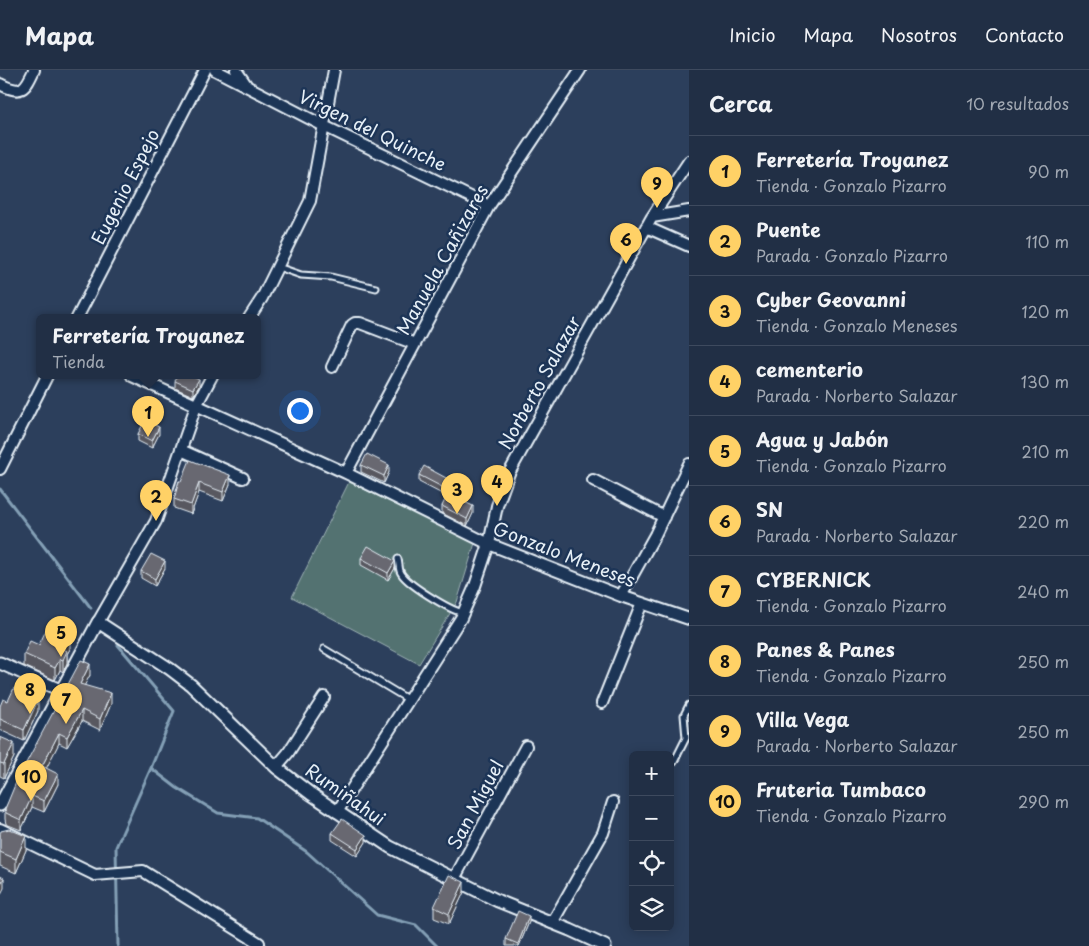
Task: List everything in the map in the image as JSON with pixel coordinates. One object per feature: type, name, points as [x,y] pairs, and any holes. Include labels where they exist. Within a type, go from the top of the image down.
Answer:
[{"type":"street","points":[[0,84],[11,90],[24,88],[34,70]]},
{"type":"street","name":"Eugenio Espejo","points":[[79,314],[204,70]]},
{"type":"street","name":"Virgen del Quinche","points":[[216,70],[324,126],[489,206]]},
{"type":"street","points":[[236,70],[247,86]]},
{"type":"street","points":[[252,314],[278,267],[310,200],[334,70]]},
{"type":"street","name":"Manuela Cañizares","points":[[346,473],[489,206],[576,71]]},
{"type":"street","name":"Norberto Salazar","points":[[337,812],[463,614],[476,586],[489,544],[497,506],[509,473],[646,227],[689,161]]},
{"type":"street","points":[[652,217],[689,211]]},
{"type":"street","points":[[646,227],[689,246]]},
{"type":"street","points":[[332,367],[352,325],[355,323],[360,323],[415,344]]},
{"type":"street","points":[[0,469],[45,379]]},
{"type":"street","name":"Gonzalo Meneses","points":[[138,379],[346,473],[489,544],[622,596],[689,618]]},
{"type":"street","points":[[0,805],[60,690],[156,521],[196,406],[210,379]]},
{"type":"street","points":[[180,450],[243,478]]},
{"type":"street","points":[[622,596],[664,517],[689,464]]},
{"type":"street","points":[[593,480],[664,517]]},
{"type":"street","points":[[602,703],[642,603]]},
{"type":"street","name":"Rumiñahui","points":[[98,622],[191,685],[276,767],[311,794],[390,847],[498,901],[605,946]]},
{"type":"street","points":[[0,663],[60,690]]},
{"type":"street","points":[[276,767],[288,753],[324,697]]},
{"type":"street","name":"San Miguel","points":[[454,879],[526,746]]},
{"type":"street","points":[[552,923],[603,833],[613,802]]},
{"type":"street","points":[[0,829],[95,875],[143,872],[259,943]]},
{"type":"lane","points":[[278,267],[301,275],[331,277],[376,288]]},
{"type":"lane","points":[[398,559],[400,572],[408,581],[453,610],[463,614]]},
{"type":"lane","points":[[324,649],[409,700]]},
{"type":"lane","points":[[674,762],[686,738],[684,715],[689,705]]},
{"type":"green space","points":[[349,482],[475,543],[457,602],[419,664],[292,597]]},
{"type":"building","points":[[176,379],[199,379],[193,389],[175,381]]},
{"type":"building","points":[[145,420],[159,427],[152,441],[138,434]]},
{"type":"building","points":[[367,454],[389,465],[384,476],[361,465]]},
{"type":"building","points":[[190,460],[230,475],[223,492],[199,483],[191,505],[174,499],[179,481],[181,482]]},
{"type":"building","points":[[424,466],[448,479],[444,488],[419,475]]},
{"type":"building","points":[[448,494],[473,506],[467,519],[442,506]]},
{"type":"building","points":[[368,546],[395,561],[388,573],[361,558]]},
{"type":"building","points":[[151,554],[165,561],[155,579],[141,571]]},
{"type":"building","points":[[48,626],[70,637],[64,649],[67,651],[63,660],[60,659],[55,668],[24,654],[30,641],[39,645]]},
{"type":"building","points":[[81,660],[90,664],[80,684],[111,693],[100,719],[82,710],[67,737],[59,733],[42,766],[58,774],[44,801],[32,796],[21,820],[6,813],[5,809],[17,780]]},
{"type":"building","points":[[14,688],[38,700],[24,730],[0,719],[0,706],[3,699],[8,701]]},
{"type":"building","points":[[0,737],[14,743],[4,764],[0,763]]},
{"type":"building","points":[[342,819],[366,835],[357,849],[332,833]]},
{"type":"building","points":[[9,829],[26,836],[16,859],[0,852],[0,833]]},
{"type":"building","points":[[449,875],[464,882],[449,914],[434,907]]},
{"type":"building","points":[[0,876],[4,878],[0,885]]},
{"type":"building","points":[[518,911],[529,916],[518,944],[506,939]]},
{"type":"waterway","points":[[0,489],[91,608]]},
{"type":"waterway","points":[[118,645],[174,711],[151,768],[177,788],[218,813],[257,818],[307,852],[377,915],[416,925],[437,946]]},
{"type":"waterway","points":[[118,946],[116,847],[151,768]]},
{"type":"place","name":"Villa Vega","points":[[657,208]]},
{"type":"place","name":"SN","points":[[626,264]]},
{"type":"place","name":"Ferretería Troyanez","points":[[148,437]]},
{"type":"place","name":"cementerio","points":[[497,506]]},
{"type":"place","name":"Cyber Geovanni","points":[[457,514]]},
{"type":"place","name":"Puente","points":[[156,521]]},
{"type":"place","name":"Agua y Jabón","points":[[61,657]]},
{"type":"place","name":"Panes & Panes","points":[[30,714]]},
{"type":"place","name":"CYBERNICK","points":[[66,724]]},
{"type":"place","name":"Fruteria Tumbaco","points":[[31,801]]}]
